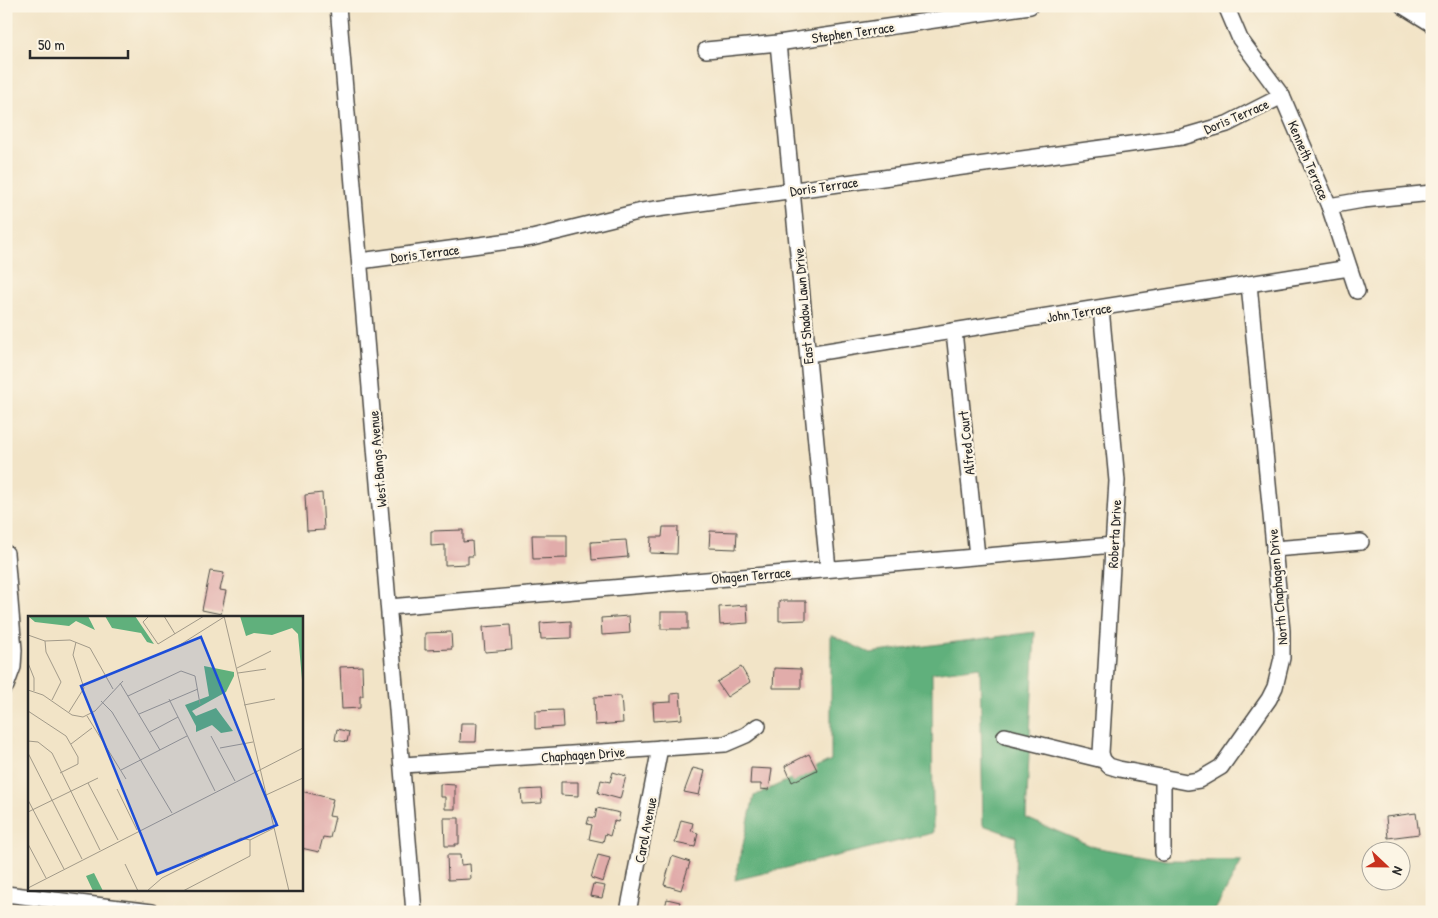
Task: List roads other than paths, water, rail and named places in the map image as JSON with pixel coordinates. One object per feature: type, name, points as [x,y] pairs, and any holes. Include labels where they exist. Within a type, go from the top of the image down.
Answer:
[{"type":"street","name":"West Bangs Avenue","points":[[338,6],[414,912]]},
{"type":"street","name":"Stephen Terrace","points":[[706,50],[778,43],[1030,6]]},
{"type":"street","name":"Kenneth Terrace","points":[[1226,6],[1240,39],[1282,96],[1329,206],[1357,291]]},
{"type":"street","points":[[1403,6],[1415,16],[1432,24]]},
{"type":"street","name":"East Shadow Lawn Drive","points":[[778,43],[828,568]]},
{"type":"street","name":"Doris Terrace","points":[[360,261],[507,243],[642,211],[1182,137],[1227,124],[1282,96]]},
{"type":"street","points":[[1329,206],[1363,200],[1432,193]]},
{"type":"street","name":"John Terrace","points":[[808,354],[1349,268]]},
{"type":"street","name":"North Chaphagen Drive","points":[[1005,736],[1103,760],[1114,767],[1187,782],[1199,780],[1221,767],[1272,693],[1282,658],[1274,549],[1249,284]]},
{"type":"street","name":"Roberta Drive","points":[[1101,308],[1117,463],[1114,545],[1101,754],[1103,760]]},
{"type":"street","name":"Alfred Court","points":[[954,331],[977,556]]},
{"type":"street","points":[[1274,549],[1361,542]]},
{"type":"street","name":"Ohagen Terrace","points":[[389,607],[1114,545]]},
{"type":"street","points":[[6,553],[14,650],[13,666],[6,686]]},
{"type":"street","name":"Chaphagen Drive","points":[[402,765],[725,744],[746,735],[758,726]]},
{"type":"street","name":"Carol Avenue","points":[[628,912],[660,748]]},
{"type":"street","points":[[1163,777],[1164,852]]},
{"type":"street","points":[[6,894],[110,907],[125,907],[152,912]]}]
